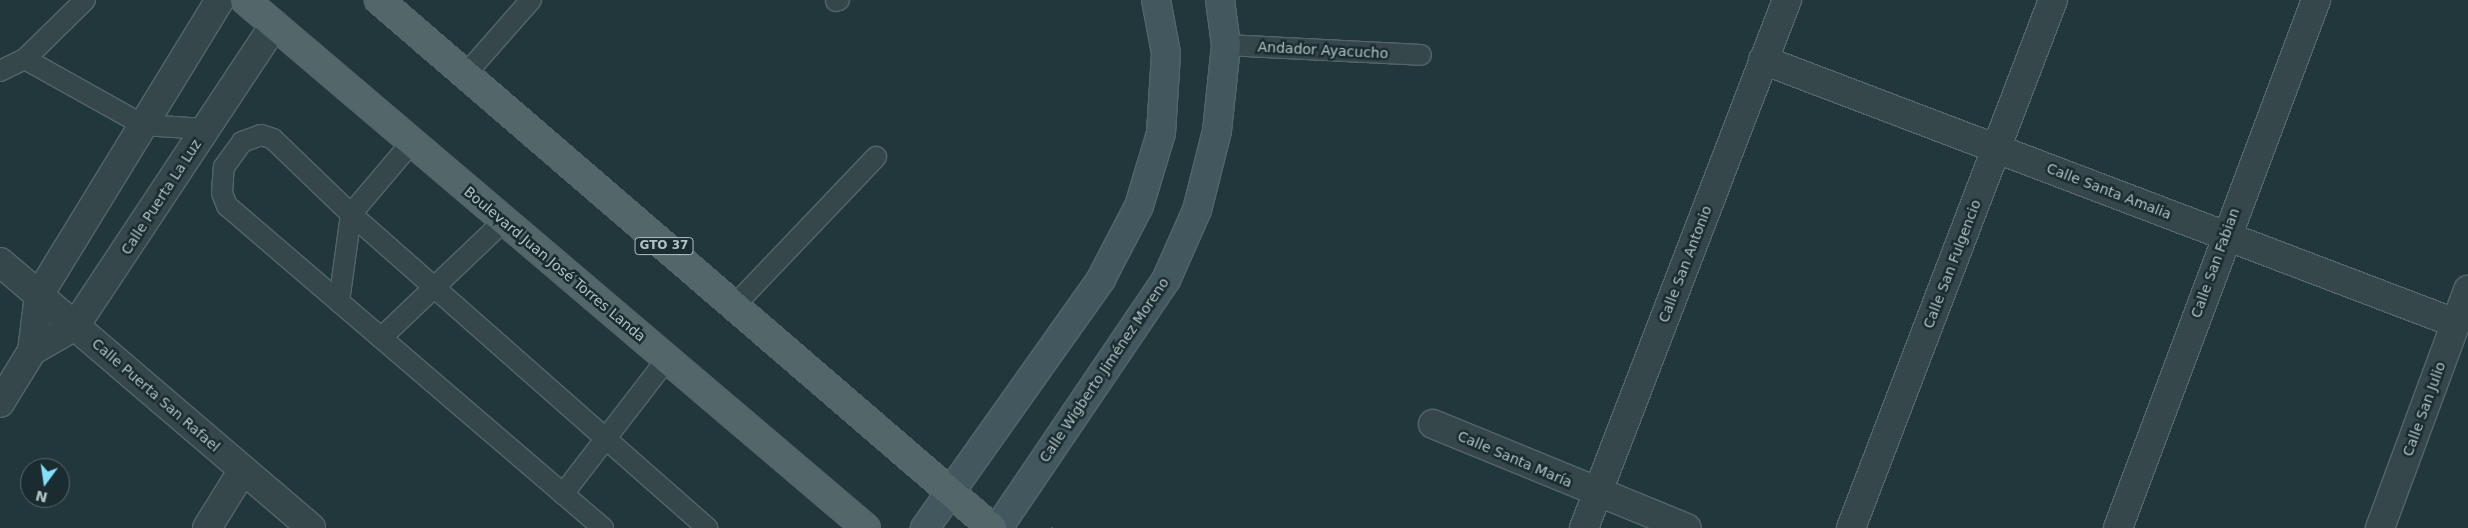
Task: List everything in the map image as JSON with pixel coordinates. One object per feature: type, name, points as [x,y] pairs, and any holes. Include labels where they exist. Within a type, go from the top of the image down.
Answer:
[{"type":"main road","name":"Boulevard Juan José Torres Landa","points":[[245,0],[866,528]]},
{"type":"main road","name":"GTO 37","points":[[379,0],[992,528]]},
{"type":"street","name":"Calle Puerta La Luz","points":[[0,402],[32,351],[39,295],[220,0]]},
{"type":"street","points":[[925,528],[948,491],[1101,279],[1139,206],[1161,133],[1166,53],[1156,0]]},
{"type":"street","name":"Calle Wigberto Jiménez Moreno","points":[[998,528],[1166,280],[1197,210],[1218,131],[1226,45],[1220,0]]},
{"type":"street","name":"Calle San Antonio","points":[[1584,528],[1787,0]]},
{"type":"street","name":"Calle San Fulgencio","points":[[1851,528],[2053,0]]},
{"type":"street","name":"Calle San Fabian","points":[[2118,528],[2225,236],[2316,0]]},
{"type":"street","name":"Calle Puerta La Luz","points":[[32,351],[75,326],[274,26]]},
{"type":"street","name":"Calle Santa Amalia","points":[[1763,60],[1997,147],[2455,323]]},
{"type":"street","name":"Calle Puerta San Rafael","points":[[0,262],[311,528]]},
{"type":"street","name":"Calle San Julio","points":[[2380,528],[2468,290]]},
{"type":"street","name":"Calle Santa María","points":[[1433,424],[1597,494],[1687,528]]},
{"type":"street","points":[[207,528],[243,470]]},
{"type":"lane","points":[[0,71],[25,59],[85,0]]},
{"type":"lane","points":[[465,75],[531,0]]},
{"type":"lane","name":"Andador Ayacucho","points":[[1226,45],[1421,55]]},
{"type":"lane","points":[[25,59],[144,125],[205,129]]},
{"type":"lane","points":[[603,528],[227,206],[222,193],[224,168],[251,137],[273,139],[351,214],[706,528]]},
{"type":"lane","points":[[339,302],[351,214],[412,142]]},
{"type":"lane","points":[[734,306],[876,157]]},
{"type":"lane","points":[[381,338],[504,221]]},
{"type":"lane","points":[[563,494],[607,440],[666,359]]}]
